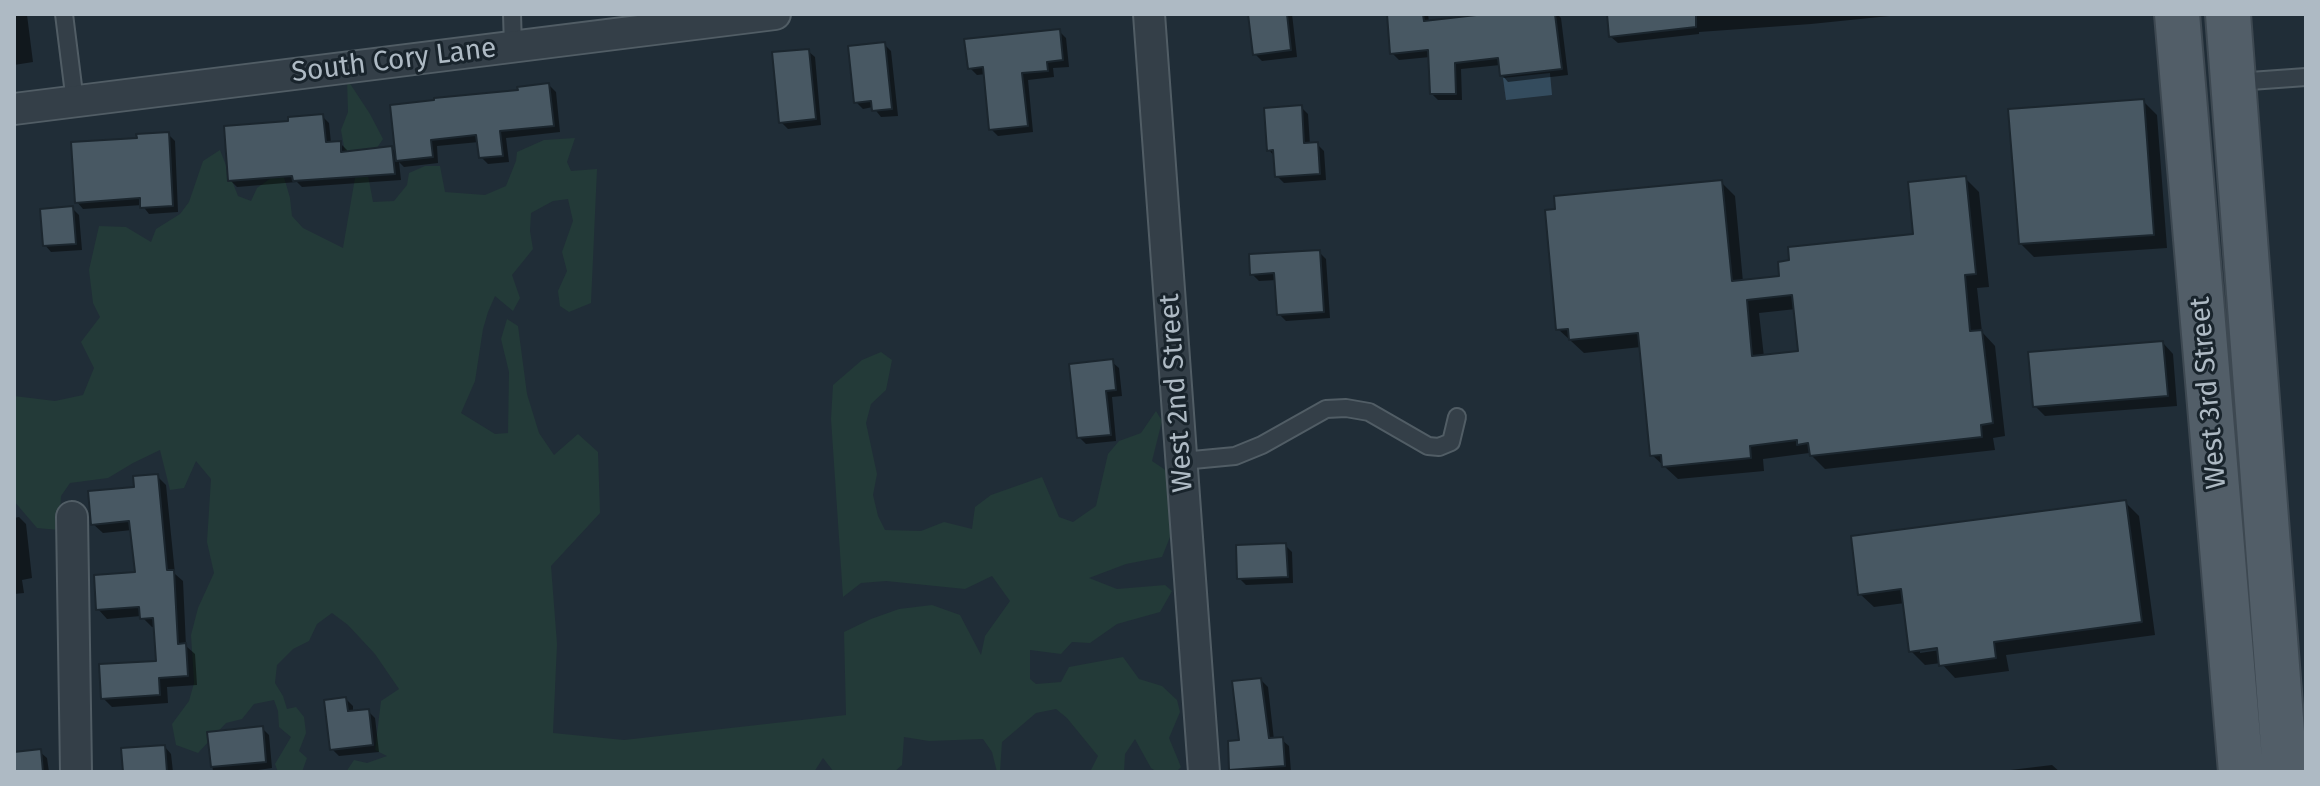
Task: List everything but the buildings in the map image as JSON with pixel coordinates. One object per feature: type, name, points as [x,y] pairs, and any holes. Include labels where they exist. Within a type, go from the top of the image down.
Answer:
[{"type":"main road","name":"West 3rd Street","points":[[2177,14],[2241,772]]},
{"type":"main road","name":"West 3rd Street","points":[[2228,14],[2285,772]]},
{"type":"street","name":"South Cory Lane","points":[[14,109],[775,14]]},
{"type":"street","name":"West 2nd Street","points":[[1149,14],[1204,772]]},
{"type":"street","points":[[72,517],[76,772]]},
{"type":"lane","points":[[64,14],[75,102]]},
{"type":"lane","points":[[512,14],[513,46]]},
{"type":"lane","points":[[2233,83],[2306,77]]},
{"type":"lane","points":[[1182,461],[1235,456],[1262,445],[1326,409],[1369,412],[1428,446],[1439,447],[1451,442],[1457,417]]},
{"type":"green space","points":[[347,79],[383,139],[366,164],[373,202],[394,201],[407,185],[409,173],[425,166],[440,166],[445,192],[485,195],[506,186],[517,152],[544,140],[575,138],[567,162],[571,171],[597,169],[591,303],[569,312],[560,306],[558,291],[567,271],[562,252],[573,221],[568,199],[553,201],[531,213],[533,249],[512,275],[520,298],[513,311],[495,296],[488,312],[475,381],[461,413],[495,434],[508,433],[509,372],[501,339],[507,319],[518,326],[527,394],[539,433],[554,455],[578,434],[598,452],[600,513],[551,566],[557,644],[553,733],[624,740],[846,715],[844,632],[899,609],[932,605],[960,615],[981,655],[985,636],[1010,601],[992,576],[965,589],[886,581],[861,583],[843,597],[831,419],[833,385],[862,360],[881,352],[892,360],[886,390],[871,404],[866,423],[877,474],[873,495],[885,530],[921,531],[944,522],[972,529],[975,507],[991,495],[1042,477],[1059,517],[1073,522],[1096,506],[1108,454],[1119,441],[1141,433],[1156,411],[1162,421],[1152,461],[1167,471],[1172,532],[1162,557],[1126,564],[1089,578],[1117,589],[1165,585],[1172,591],[1160,612],[1117,624],[1090,643],[1072,642],[1061,654],[1030,650],[1030,679],[1036,684],[1061,682],[1069,667],[1123,657],[1139,679],[1162,686],[1177,700],[1180,712],[1169,738],[1181,767],[1176,772],[1157,772],[1151,768],[1135,739],[1125,754],[1124,772],[1090,772],[1098,756],[1056,709],[1036,713],[1002,742],[1000,772],[997,772],[992,752],[983,739],[929,741],[904,737],[902,765],[894,772],[834,772],[823,758],[814,772],[346,772],[354,760],[367,763],[387,756],[375,750],[381,701],[399,689],[375,654],[332,613],[317,624],[309,641],[293,649],[277,665],[275,683],[287,709],[296,707],[304,717],[306,733],[299,751],[307,758],[302,772],[278,772],[275,764],[291,737],[279,727],[274,700],[254,704],[242,719],[226,723],[198,753],[176,745],[172,724],[189,701],[194,683],[191,635],[198,608],[214,573],[207,542],[211,479],[196,461],[184,488],[170,490],[160,450],[108,478],[70,483],[61,496],[59,530],[37,528],[14,501],[14,396],[55,401],[83,395],[94,368],[81,342],[100,317],[93,303],[89,270],[99,226],[126,227],[151,242],[156,229],[180,214],[189,202],[203,161],[220,150],[238,196],[251,201],[257,188],[282,170],[292,216],[303,228],[343,248],[356,172],[346,158],[341,130],[348,112]]},
{"type":"water","points":[[1550,73],[1552,95],[1506,100],[1503,78]]}]
